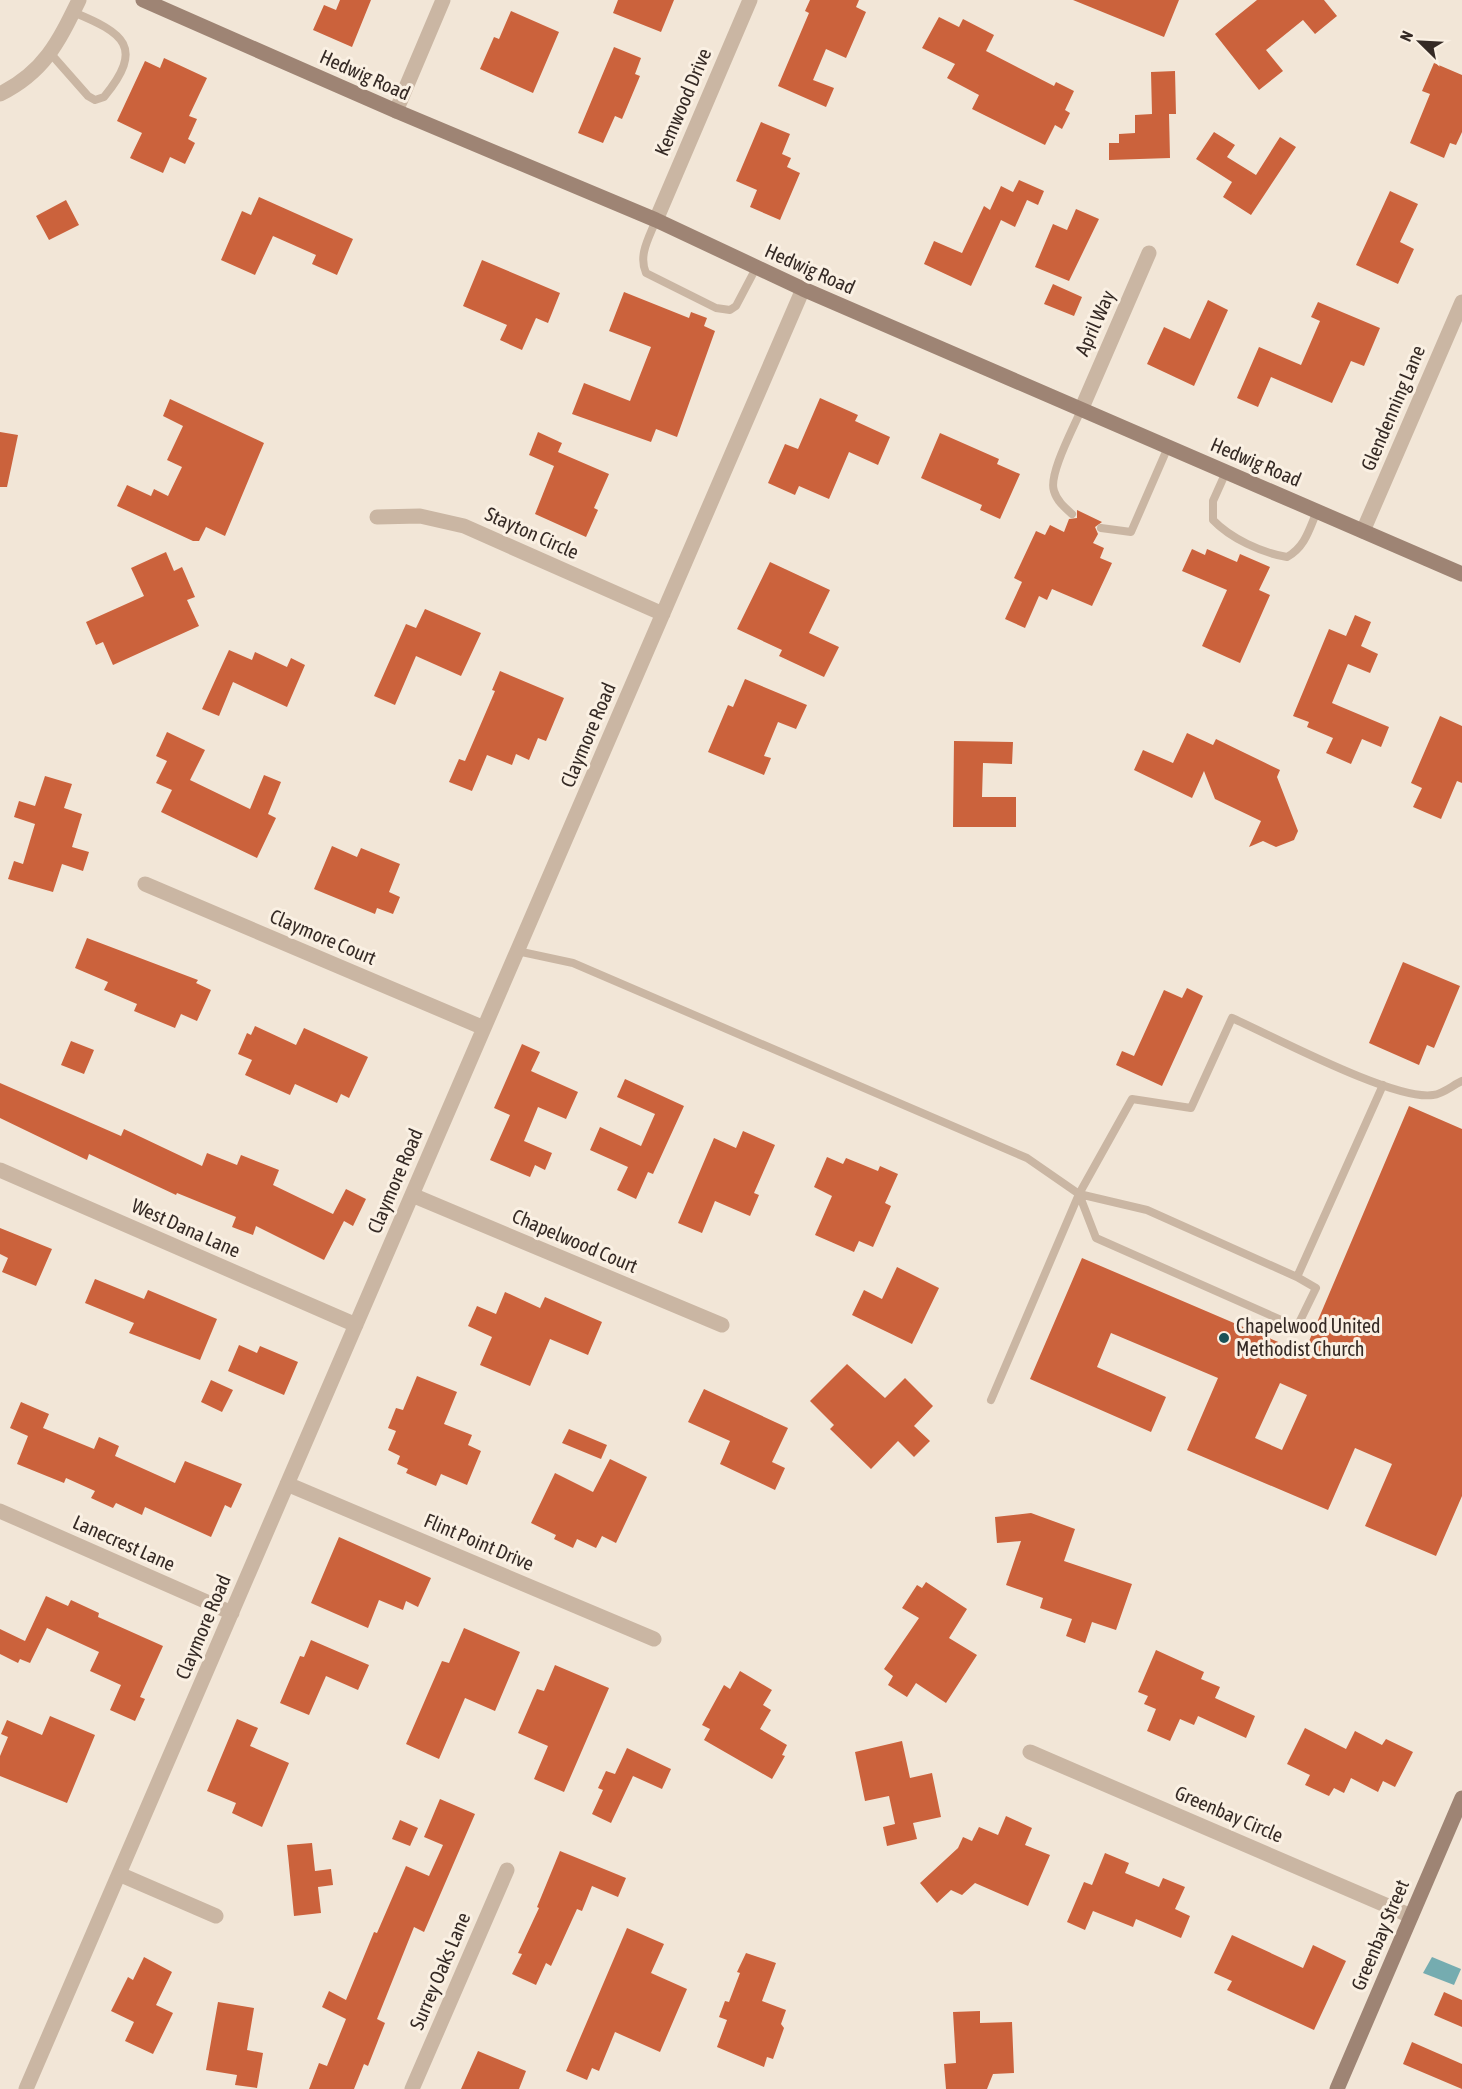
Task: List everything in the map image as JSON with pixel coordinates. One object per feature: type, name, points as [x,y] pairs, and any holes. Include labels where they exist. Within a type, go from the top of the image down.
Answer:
[{"type":"street","name":"Hedwig Road","points":[[143,0],[396,111],[656,220],[802,289],[1462,574]]},
{"type":"street","points":[[396,111],[444,0]]},
{"type":"street","name":"Kemwood Drive","points":[[656,220],[750,0]]},
{"type":"street","points":[[0,94],[20,84],[51,54],[76,6]]},
{"type":"street","name":"April Way","points":[[1080,410],[1149,253]]},
{"type":"street","name":"Claymore Road","points":[[26,2089],[802,289]]},
{"type":"street","name":"Glendenning Lane","points":[[1363,531],[1462,302]]},
{"type":"street","name":"Stayton Circle","points":[[377,517],[420,516],[464,526],[663,614]]},
{"type":"street","name":"Claymore Court","points":[[145,884],[484,1028]]},
{"type":"street","name":"West Dana Lane","points":[[0,1170],[356,1325]]},
{"type":"street","name":"Chapelwood Court","points":[[412,1195],[722,1325]]},
{"type":"street","name":"Flint Point Drive","points":[[287,1484],[654,1639]]},
{"type":"street","name":"Lanecrest Lane","points":[[0,1511],[232,1613]]},
{"type":"street","name":"Greenbay Circle","points":[[1030,1752],[1411,1916]]},
{"type":"street","name":"Greenbay Street","points":[[1337,2089],[1462,1798]]},
{"type":"street","name":"Surrey Oaks Lane","points":[[412,2089],[507,1870]]},
{"type":"street","points":[[119,1874],[216,1917]]},
{"type":"lane","points":[[51,54],[88,96],[95,100],[104,97],[125,65],[127,51],[123,40],[76,6]]},
{"type":"lane","points":[[656,220],[643,251],[642,263],[646,273],[716,308],[730,310],[736,306],[756,268]]},
{"type":"lane","points":[[1072,514],[1059,502],[1053,489],[1055,474],[1080,410]]},
{"type":"lane","points":[[1101,528],[1131,531],[1168,447]]},
{"type":"lane","points":[[1226,472],[1213,501],[1213,520],[1222,530],[1268,552],[1287,557],[1296,552],[1304,543],[1317,511]]},
{"type":"lane","points":[[517,951],[573,963],[1027,1158],[1079,1194],[1147,1210],[1297,1277],[1316,1288],[1297,1327],[1096,1238],[1079,1194]]},
{"type":"lane","points":[[991,1400],[1079,1194],[1132,1099],[1191,1108],[1232,1018],[1383,1085],[1411,1095],[1435,1095],[1462,1081]]},
{"type":"lane","points":[[1297,1277],[1383,1085]]},
{"type":"water","points":[[1432,1957],[1461,1969],[1454,1985],[1423,1973]]},
{"type":"building","points":[[340,0],[371,0],[352,47],[313,30],[324,5],[336,10]]},
{"type":"building","points":[[618,0],[674,0],[661,32],[613,13]]},
{"type":"building","points":[[810,0],[859,0],[856,7],[866,12],[846,58],[826,49],[813,80],[834,88],[826,107],[778,86],[809,13],[805,11]]},
{"type":"building","points":[[1073,0],[1179,0],[1164,37]]},
{"type":"building","points":[[1257,0],[1324,0],[1337,16],[1315,34],[1303,20],[1266,50],[1283,71],[1259,90],[1215,34]]},
{"type":"building","points":[[511,11],[559,32],[533,93],[480,69],[494,37],[499,39]]},
{"type":"building","points":[[939,17],[959,27],[963,19],[994,35],[986,51],[1054,86],[1056,82],[1074,91],[1065,110],[1070,113],[1062,129],[1055,125],[1045,145],[972,109],[979,95],[947,78],[955,64],[922,48]]},
{"type":"building","points":[[614,47],[641,58],[635,74],[640,76],[622,119],[615,116],[603,143],[578,133]]},
{"type":"building","points":[[164,58],[207,78],[189,116],[197,119],[188,139],[195,143],[185,164],[170,157],[163,173],[130,158],[142,133],[117,121],[145,61],[160,68]]},
{"type":"building","points":[[1434,63],[1462,75],[1462,132],[1456,145],[1450,143],[1444,158],[1410,143],[1430,94],[1422,91]]},
{"type":"building","points":[[1175,71],[1176,114],[1169,114],[1170,158],[1109,160],[1109,143],[1119,143],[1119,134],[1135,133],[1135,115],[1152,114],[1151,72]]},
{"type":"building","points":[[761,122],[790,134],[782,154],[791,158],[787,167],[800,173],[780,220],[750,207],[757,190],[736,181]]},
{"type":"building","points":[[1214,132],[1235,145],[1227,157],[1256,175],[1280,137],[1296,147],[1251,215],[1223,197],[1232,182],[1196,159]]},
{"type":"building","points":[[1019,180],[1044,191],[1038,205],[1027,200],[1015,227],[1001,220],[971,286],[924,264],[934,241],[962,253],[984,206],[990,210],[1001,186],[1013,192]]},
{"type":"building","points":[[1390,191],[1418,204],[1400,242],[1414,249],[1398,284],[1356,265]]},
{"type":"building","points":[[259,197],[353,239],[337,275],[312,264],[316,255],[273,236],[255,275],[221,260],[242,211],[251,215]]},
{"type":"building","points":[[66,200],[79,225],[49,240],[36,216]]},
{"type":"building","points":[[1076,209],[1099,219],[1069,281],[1035,267],[1053,224],[1067,230]]},
{"type":"building","points":[[482,260],[560,293],[548,323],[536,318],[522,350],[500,340],[507,325],[463,306]]},
{"type":"building","points":[[1053,284],[1082,297],[1074,316],[1044,304]]},
{"type":"building","points":[[624,292],[689,318],[691,312],[707,318],[704,326],[715,331],[677,437],[656,429],[651,442],[572,414],[584,383],[630,401],[651,347],[609,331]]},
{"type":"building","points":[[1208,300],[1228,310],[1194,386],[1147,364],[1164,327],[1190,339]]},
{"type":"building","points":[[1318,302],[1380,328],[1364,366],[1351,361],[1332,403],[1271,377],[1258,407],[1237,398],[1259,347],[1301,365],[1320,321],[1311,317]]},
{"type":"building","points":[[820,398],[858,415],[855,421],[890,437],[878,465],[849,452],[829,499],[799,486],[795,495],[768,483],[785,444],[798,449]]},
{"type":"building","points":[[170,399],[264,443],[225,536],[206,527],[199,541],[193,541],[117,506],[127,485],[151,496],[154,489],[168,496],[182,467],[167,460],[183,426],[163,416]]},
{"type":"building","points":[[0,432],[18,435],[7,487],[0,487]]},
{"type":"building","points":[[538,432],[562,443],[558,452],[609,474],[594,508],[598,510],[586,537],[535,514],[554,466],[529,455]]},
{"type":"building","points":[[940,433],[999,459],[997,464],[1020,474],[1000,519],[980,510],[982,505],[921,478]]},
{"type":"building","points":[[1077,510],[1102,522],[1095,527],[1098,534],[1093,543],[1104,548],[1100,558],[1112,563],[1092,606],[1052,589],[1047,600],[1039,596],[1025,628],[1005,619],[1022,582],[1014,578],[1036,531],[1045,535],[1050,525],[1064,532],[1069,519],[1077,518]]},
{"type":"building","points":[[1192,549],[1205,555],[1207,549],[1237,562],[1240,554],[1270,567],[1259,590],[1270,595],[1240,663],[1202,646],[1227,590],[1182,571]]},
{"type":"building","points":[[166,552],[174,571],[182,567],[195,597],[187,600],[199,626],[113,665],[103,642],[96,645],[86,622],[144,596],[131,568]]},
{"type":"building","points":[[770,562],[830,590],[809,633],[839,647],[824,677],[779,656],[782,650],[737,629]]},
{"type":"building","points":[[425,609],[481,633],[461,676],[416,656],[395,705],[374,696],[406,624],[416,628]]},
{"type":"building","points":[[1355,615],[1371,622],[1361,646],[1378,654],[1370,673],[1348,664],[1332,703],[1389,727],[1381,747],[1362,739],[1351,764],[1326,753],[1333,738],[1307,727],[1309,722],[1293,716],[1329,629],[1346,636]]},
{"type":"building","points":[[229,650],[252,660],[255,652],[287,667],[291,658],[305,665],[287,707],[233,682],[219,716],[202,709]]},
{"type":"building","points":[[500,671],[564,698],[546,741],[538,738],[529,760],[516,754],[512,765],[487,755],[472,791],[449,782],[459,759],[465,761],[495,691],[492,690]]},
{"type":"building","points":[[745,679],[807,705],[796,729],[778,722],[764,756],[771,758],[764,775],[708,752],[728,705],[733,707]]},
{"type":"building","points":[[1440,716],[1462,726],[1462,783],[1457,781],[1441,819],[1413,807],[1422,788],[1411,783]]},
{"type":"building","points":[[167,732],[205,750],[190,780],[250,809],[264,775],[281,782],[268,814],[276,818],[257,858],[161,812],[172,790],[156,783],[167,761],[156,756]]},
{"type":"building","points":[[1187,733],[1213,745],[1216,739],[1280,770],[1277,777],[1298,831],[1294,840],[1276,847],[1263,841],[1249,847],[1261,821],[1215,799],[1204,771],[1192,798],[1134,770],[1143,750],[1173,763]]},
{"type":"building","points":[[954,741],[1013,742],[1012,764],[983,763],[982,797],[1016,797],[1016,827],[953,827]]},
{"type":"building","points":[[45,776],[72,784],[64,808],[82,814],[72,847],[89,852],[83,871],[62,864],[53,892],[8,879],[14,861],[23,864],[35,824],[14,817],[19,801],[35,806]]},
{"type":"building","points":[[332,846],[357,857],[361,848],[400,864],[389,892],[400,897],[393,914],[377,908],[375,914],[314,889]]},
{"type":"building","points":[[87,938],[198,980],[196,983],[211,990],[197,1021],[181,1014],[175,1028],[134,1011],[137,1004],[104,990],[108,982],[75,968]]},
{"type":"building","points":[[1403,962],[1460,986],[1434,1048],[1427,1045],[1419,1065],[1369,1043]]},
{"type":"building","points":[[1187,988],[1203,996],[1162,1086],[1116,1065],[1122,1051],[1134,1056],[1164,990],[1182,998]]},
{"type":"building","points":[[255,1026],[296,1045],[304,1028],[368,1057],[349,1098],[341,1094],[337,1103],[295,1084],[290,1095],[245,1075],[252,1060],[238,1054],[247,1033],[251,1035]]},
{"type":"building","points":[[71,1041],[94,1050],[84,1074],[61,1065]]},
{"type":"building","points":[[522,1044],[540,1052],[531,1071],[578,1092],[566,1119],[538,1107],[524,1141],[552,1153],[545,1170],[535,1165],[530,1177],[490,1160],[510,1115],[494,1108]]},
{"type":"building","points":[[625,1079],[684,1106],[653,1174],[648,1172],[636,1199],[617,1190],[628,1167],[590,1150],[600,1127],[641,1146],[655,1114],[617,1097]]},
{"type":"building","points":[[0,1083],[121,1136],[124,1129],[202,1166],[207,1153],[237,1165],[241,1155],[279,1170],[273,1185],[333,1214],[346,1189],[366,1199],[353,1226],[344,1221],[324,1260],[256,1226],[253,1235],[232,1227],[236,1217],[177,1193],[176,1195],[89,1154],[87,1160],[0,1118]]},
{"type":"building","name":"Chapelwood United Methodist Church","points":[[1409,1106],[1462,1129],[1462,1496],[1436,1556],[1365,1526],[1392,1464],[1355,1448],[1328,1510],[1187,1450],[1218,1378],[1111,1333],[1097,1367],[1166,1397],[1151,1432],[1030,1379],[1082,1258],[1304,1353]],"holes":[[[1280,1383],[1307,1395],[1282,1450],[1255,1438]]]},
{"type":"building","points":[[743,1131],[775,1145],[754,1193],[759,1195],[750,1216],[715,1201],[702,1233],[678,1223],[714,1138],[736,1148]]},
{"type":"building","points":[[827,1157],[843,1164],[846,1158],[878,1171],[880,1166],[898,1174],[885,1203],[891,1206],[873,1247],[859,1241],[854,1252],[815,1235],[832,1196],[814,1187]]},
{"type":"building","points":[[0,1228],[52,1249],[36,1286],[2,1272],[8,1258],[0,1254]]},
{"type":"building","points":[[897,1267],[939,1288],[912,1344],[852,1315],[864,1290],[882,1299]]},
{"type":"building","points":[[95,1279],[144,1299],[148,1290],[217,1319],[200,1360],[129,1333],[134,1323],[85,1303]]},
{"type":"building","points":[[505,1292],[540,1308],[545,1297],[602,1322],[588,1355],[550,1339],[530,1386],[480,1365],[492,1337],[468,1326],[477,1306],[496,1314]]},
{"type":"building","points":[[239,1345],[257,1353],[260,1346],[298,1362],[284,1395],[228,1371]]},
{"type":"building","points":[[847,1364],[885,1398],[905,1378],[933,1406],[914,1426],[930,1441],[914,1457],[898,1441],[871,1469],[830,1429],[834,1425],[810,1401]]},
{"type":"building","points":[[417,1376],[457,1392],[444,1424],[472,1435],[468,1445],[481,1451],[467,1485],[441,1474],[436,1486],[406,1473],[408,1469],[397,1464],[400,1456],[388,1450],[396,1431],[388,1428],[396,1408],[403,1410]]},
{"type":"building","points":[[211,1380],[233,1390],[222,1412],[201,1402]]},
{"type":"building","points":[[704,1389],[788,1428],[772,1462],[785,1468],[775,1490],[720,1464],[730,1441],[688,1422]]},
{"type":"building","points":[[21,1402],[49,1414],[43,1428],[94,1449],[99,1437],[119,1446],[115,1456],[175,1483],[185,1461],[242,1484],[231,1508],[225,1505],[211,1537],[145,1507],[142,1515],[116,1503],[113,1508],[91,1498],[95,1491],[66,1478],[64,1483],[17,1464],[28,1436],[10,1428]]},
{"type":"building","points":[[569,1429],[607,1445],[601,1459],[562,1443]]},
{"type":"building","points":[[610,1459],[647,1477],[616,1543],[602,1536],[596,1548],[577,1539],[573,1548],[554,1539],[556,1535],[531,1523],[555,1473],[593,1492]]},
{"type":"building","points":[[1031,1513],[1075,1529],[1064,1561],[1132,1584],[1116,1630],[1092,1622],[1085,1643],[1066,1636],[1072,1619],[1040,1608],[1043,1598],[1006,1585],[1021,1541],[997,1543],[995,1517]]},
{"type":"building","points":[[339,1537],[431,1578],[418,1607],[406,1601],[403,1610],[379,1600],[368,1628],[311,1603]]},
{"type":"building","points":[[926,1582],[967,1609],[949,1638],[977,1655],[946,1703],[916,1683],[907,1697],[888,1685],[893,1676],[884,1669],[919,1618],[902,1608],[917,1585],[922,1588]]},
{"type":"building","points":[[46,1596],[68,1606],[71,1600],[99,1613],[98,1617],[163,1646],[140,1697],[145,1699],[135,1721],[110,1710],[121,1685],[90,1671],[99,1652],[47,1628],[30,1663],[20,1659],[18,1663],[0,1654],[0,1629],[25,1641]]},
{"type":"building","points":[[464,1628],[520,1652],[495,1711],[465,1698],[439,1759],[406,1744],[442,1661],[449,1663]]},
{"type":"building","points":[[311,1640],[369,1665],[358,1690],[326,1676],[309,1715],[280,1703],[300,1656],[304,1657]]},
{"type":"building","points":[[1156,1650],[1204,1672],[1201,1679],[1220,1687],[1215,1698],[1255,1716],[1246,1738],[1198,1716],[1194,1725],[1180,1719],[1170,1741],[1147,1731],[1156,1709],[1144,1704],[1148,1696],[1138,1692]]},
{"type":"building","points":[[555,1665],[609,1688],[564,1792],[534,1779],[548,1746],[518,1733],[537,1689],[544,1691]]},
{"type":"building","points":[[740,1671],[772,1690],[763,1705],[771,1710],[760,1729],[787,1745],[782,1755],[785,1756],[772,1779],[704,1740],[710,1729],[702,1725],[724,1685],[730,1689]]},
{"type":"building","points":[[50,1716],[95,1735],[67,1803],[0,1776],[0,1756],[8,1737],[1,1734],[7,1720],[42,1735]]},
{"type":"building","points":[[237,1719],[258,1728],[250,1746],[289,1763],[262,1827],[232,1813],[236,1803],[207,1791]]},
{"type":"building","points":[[1305,1728],[1346,1749],[1355,1731],[1382,1745],[1386,1739],[1413,1752],[1395,1787],[1383,1781],[1378,1792],[1351,1778],[1344,1793],[1334,1788],[1329,1796],[1305,1785],[1310,1775],[1287,1764]]},
{"type":"building","points":[[902,1741],[910,1778],[932,1773],[941,1817],[913,1823],[917,1839],[887,1846],[883,1827],[895,1824],[889,1796],[865,1801],[855,1752]]},
{"type":"building","points":[[627,1748],[671,1769],[662,1789],[633,1776],[611,1823],[592,1814],[603,1790],[598,1788],[606,1771],[615,1774]]},
{"type":"building","points":[[440,1799],[475,1814],[424,1932],[414,1927],[377,2019],[385,2023],[368,2066],[364,2064],[354,2089],[309,2089],[319,2063],[327,2066],[346,2019],[322,2007],[329,1991],[346,2000],[374,1932],[377,1933],[406,1866],[429,1876],[443,1845],[424,1837]]},
{"type":"building","points":[[1006,1816],[1032,1828],[1025,1845],[1050,1855],[1028,1906],[975,1883],[962,1895],[951,1890],[937,1903],[920,1883],[958,1848],[963,1837],[972,1841],[979,1827],[998,1835]]},
{"type":"building","points":[[400,1820],[418,1828],[410,1846],[392,1839]]},
{"type":"building","points":[[312,1843],[315,1871],[331,1869],[333,1885],[318,1887],[321,1913],[294,1916],[287,1845]]},
{"type":"building","points":[[560,1851],[626,1878],[618,1897],[592,1886],[582,1911],[577,1909],[551,1966],[546,1963],[536,1985],[512,1974],[522,1954],[518,1953],[539,1908],[537,1907]]},
{"type":"building","points":[[1105,1853],[1129,1863],[1125,1873],[1159,1887],[1163,1878],[1185,1887],[1175,1909],[1190,1916],[1181,1938],[1136,1919],[1133,1927],[1093,1911],[1085,1930],[1067,1922],[1084,1882],[1092,1885]]},
{"type":"building","points":[[627,1928],[664,1944],[651,1973],[687,1989],[660,2052],[615,2032],[599,2071],[592,2068],[587,2080],[566,2071]]},
{"type":"building","points":[[1232,1935],[1303,1968],[1313,1945],[1346,1961],[1314,2030],[1227,1990],[1232,1981],[1214,1973]]},
{"type":"building","points":[[746,1953],[776,1963],[762,2001],[786,2010],[781,2024],[784,2028],[773,2059],[767,2057],[764,2067],[717,2047],[727,2020],[719,2017],[725,2001],[729,2002],[740,1973],[737,1972]]},
{"type":"building","points":[[144,1957],[172,1972],[156,2005],[173,2013],[153,2054],[125,2041],[134,2022],[111,2011],[128,1977],[133,1980]]},
{"type":"building","points":[[1444,1992],[1462,2000],[1462,2027],[1434,2015]]},
{"type":"building","points":[[218,2002],[254,2008],[247,2050],[263,2053],[257,2088],[235,2085],[237,2075],[206,2070]]},
{"type":"building","points":[[980,2011],[980,2023],[1012,2022],[1014,2073],[993,2074],[987,2089],[946,2089],[944,2064],[956,2063],[953,2012]]},
{"type":"building","points":[[1412,2042],[1462,2064],[1462,2089],[1403,2064]]},
{"type":"building","points":[[478,2051],[526,2071],[519,2089],[461,2089]]},
{"type":"place","name":"Chapelwood United Methodist Church","points":[[1224,1338]]}]
